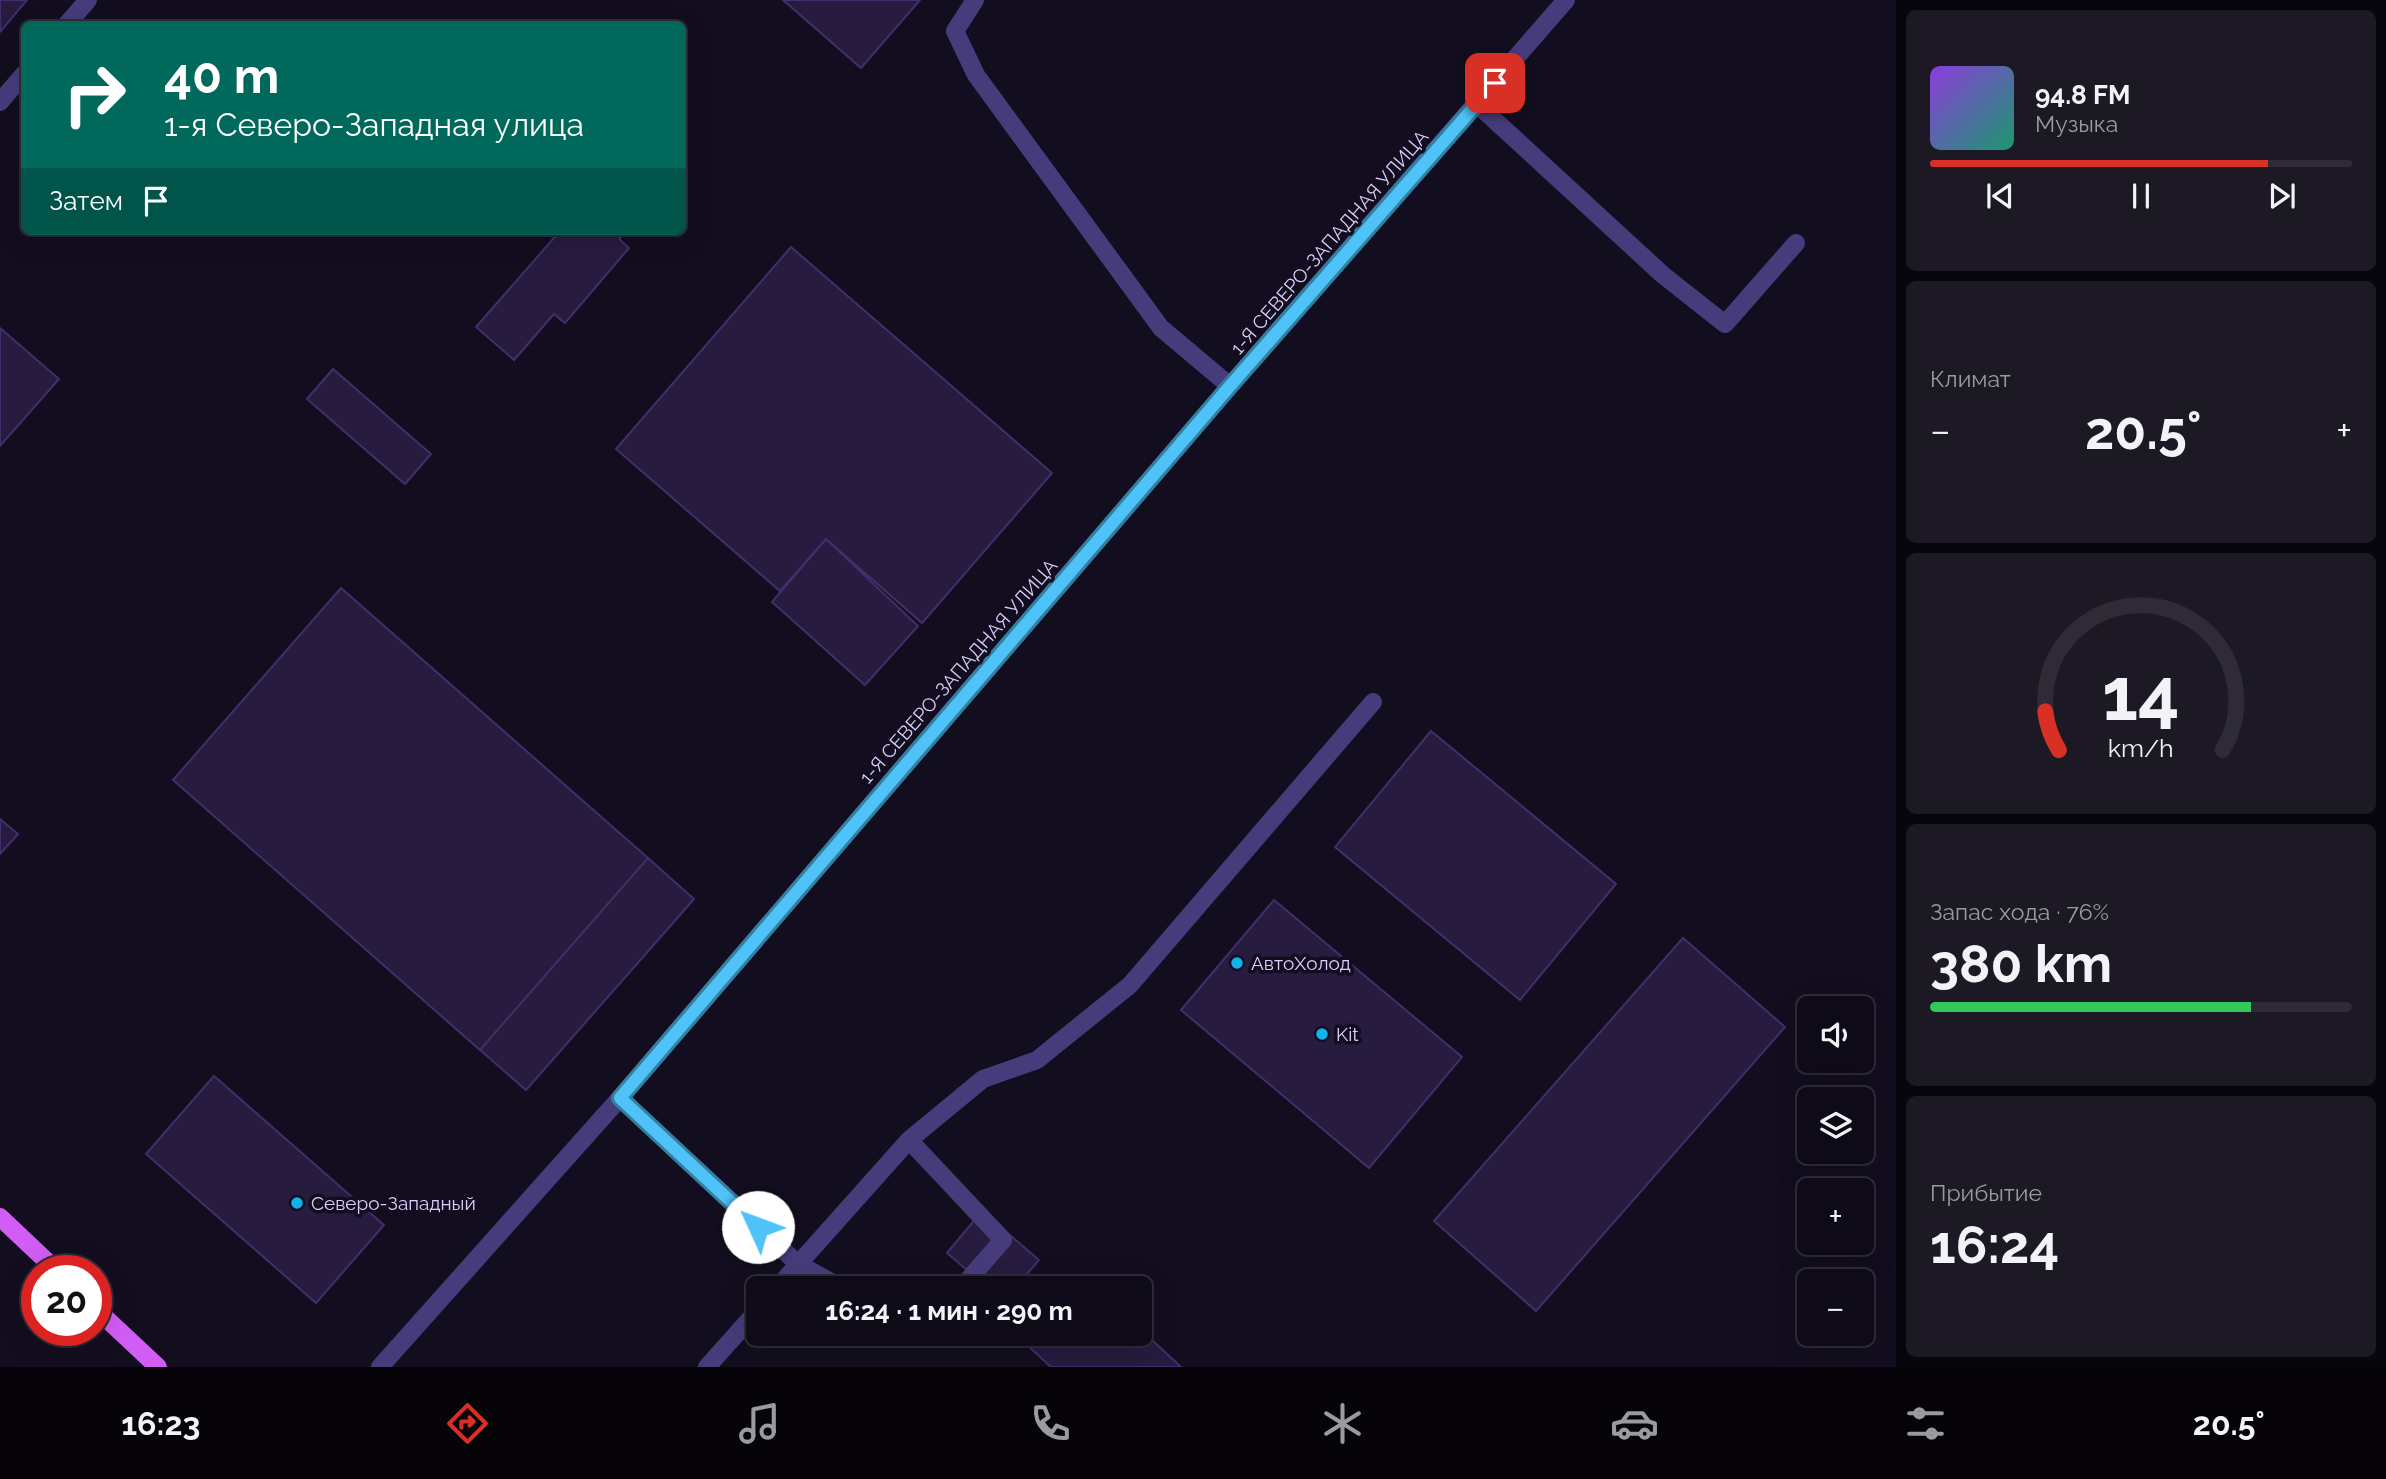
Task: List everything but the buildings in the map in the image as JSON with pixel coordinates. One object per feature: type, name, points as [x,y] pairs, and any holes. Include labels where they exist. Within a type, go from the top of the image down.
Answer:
[{"type":"main road","points":[[0,1217],[40,1255]]},
{"type":"main road","points":[[112,1324],[158,1367]]},
{"type":"street","points":[[70,21],[89,0]]},
{"type":"street","points":[[975,0],[955,31],[975,75],[1161,328],[1230,386]]},
{"type":"street","name":"1-Я СЕВЕРО-ЗАПАДНАЯ УЛИЦА","points":[[380,1367],[620,1098],[1230,386],[1566,0]]},
{"type":"street","points":[[0,102],[21,78]]},
{"type":"street","points":[[1477,104],[1663,275],[1725,324],[1796,243]]},
{"type":"street","points":[[788,1276],[909,1140],[983,1079],[1037,1060],[1130,985],[1373,702]]},
{"type":"street","points":[[620,1098],[798,1264],[820,1276]]},
{"type":"street","points":[[909,1140],[1003,1240],[972,1276]]},
{"type":"street","points":[[707,1367],[746,1323]]},
{"type":"place","name":"АвтоХолод","points":[[1237,963]]},
{"type":"place","name":"Kit","points":[[1322,1034]]},
{"type":"place","name":"Северо-Западный","points":[[297,1203]]},
{"type":"route","points":[[758,1227],[620,1098],[1230,386],[1495,83]]}]
